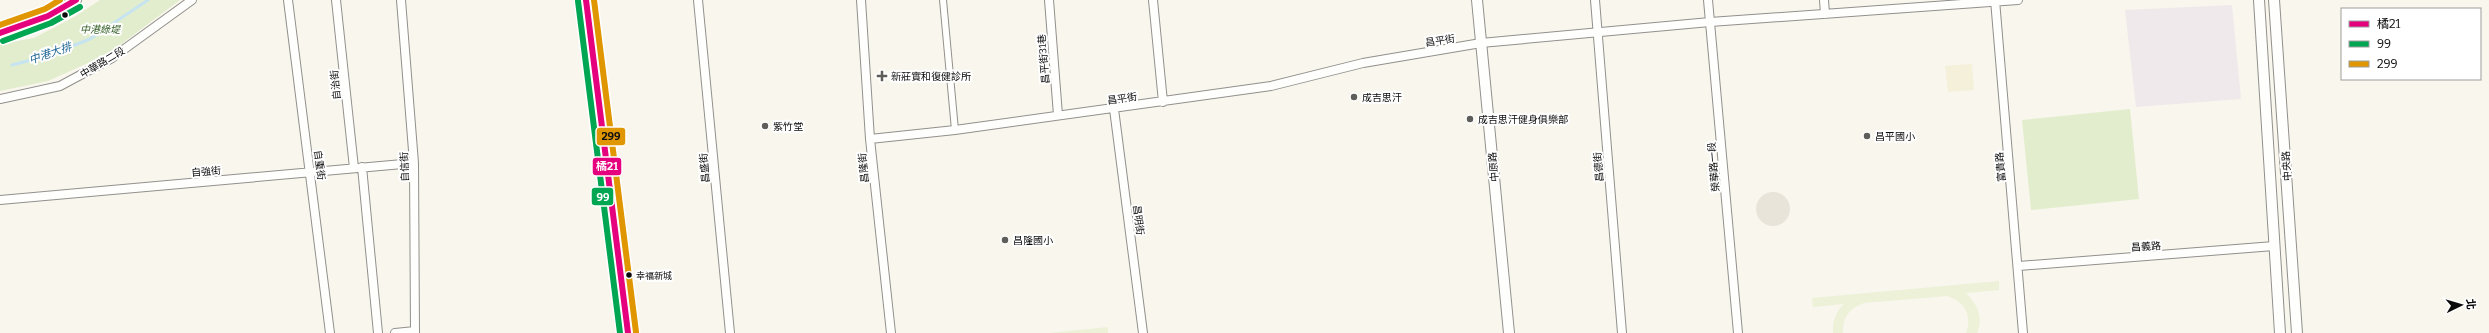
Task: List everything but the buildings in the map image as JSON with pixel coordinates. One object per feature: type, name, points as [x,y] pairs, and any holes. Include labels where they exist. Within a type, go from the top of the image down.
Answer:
[{"type":"street","points":[[0,33],[48,16],[76,0]]},
{"type":"street","name":"中華路二段","points":[[0,99],[60,86],[112,58],[192,0]]},
{"type":"street","name":"自重街","points":[[288,0],[311,172],[330,333]]},
{"type":"street","name":"自治街","points":[[336,0],[378,333]]},
{"type":"street","name":"自信街","points":[[401,0],[414,163],[415,332]]},
{"type":"street","points":[[586,0],[628,333]]},
{"type":"street","name":"昌盛街","points":[[698,0],[730,333]]},
{"type":"street","name":"昌隆街","points":[[861,0],[870,139],[891,333]]},
{"type":"street","points":[[943,0],[955,130]]},
{"type":"street","name":"昌平街31巷","points":[[1049,0],[1058,116]]},
{"type":"street","points":[[1153,0],[1163,102]]},
{"type":"street","name":"中原路","points":[[1477,0],[1508,333]]},
{"type":"street","name":"昌德街","points":[[1595,0],[1622,333]]},
{"type":"street","name":"榮華路一段","points":[[1708,0],[1738,333]]},
{"type":"street","points":[[1824,0],[1825,14]]},
{"type":"street","name":"昌平街","points":[[870,139],[955,130],[1114,109],[1271,86],[1363,63],[1481,43],[1710,22],[2018,0]]},
{"type":"street","name":"中央路","points":[[2259,0],[2280,333]]},
{"type":"street","name":"中央路","points":[[2274,0],[2298,333]]},
{"type":"street","name":"富貴路","points":[[1995,1],[2019,266],[2023,333]]},
{"type":"street","name":"昌明街","points":[[1114,109],[1143,333]]},
{"type":"street","name":"自強街","points":[[0,200],[414,163]]},
{"type":"street","name":"昌義路","points":[[2019,266],[2274,246]]},
{"type":"street","points":[[395,333],[415,332]]},
{"type":"shaded area","points":[[2232,5],[2241,99],[2136,107],[2125,10]]},
{"type":"shaded area","points":[[1972,64],[1974,90],[1948,92],[1945,66]]},
{"type":"shaded area","points":[[1770,192],[1776,192],[1785,197],[1789,203],[1789,215],[1785,221],[1776,226],[1770,226],[1761,221],[1756,212],[1756,206],[1761,197]]},
{"type":"green space","name":"中港綠堤","points":[[100,0],[180,0],[108,54],[48,81],[0,91],[0,44],[34,38],[76,16]]},
{"type":"green space","points":[[2130,109],[2139,199],[2031,210],[2022,120]]},
{"type":"green space","points":[[1999,281],[1999,290],[1966,293],[1978,311],[1980,322],[1977,333],[1966,333],[1968,326],[1968,315],[1966,310],[1958,301],[1947,296],[1864,303],[1851,310],[1848,314],[1844,322],[1843,333],[1833,333],[1833,325],[1835,317],[1844,304],[1813,307],[1812,298]]},
{"type":"green space","points":[[1108,327],[1108,333],[1049,333]]},
{"type":"waterway","name":"中港大排","points":[[12,65],[47,56],[90,39],[148,0]]},
{"type":"transit line","name":"299","points":[[0,25],[45,9],[60,0]]},
{"type":"transit line","name":"橘21","points":[[0,33],[48,16],[76,0]]},
{"type":"transit line","name":"橘21","points":[[586,0],[628,333]]},
{"type":"transit line","name":"299","points":[[594,0],[636,332]]},
{"type":"transit line","name":"99","points":[[578,1],[620,333]]},
{"type":"transit line","name":"99","points":[[3,41],[51,23],[80,7]]},
{"type":"place","name":"新莊實和復健診所","points":[[882,76]]},
{"type":"place","name":"成吉思汗","points":[[1354,97]]},
{"type":"place","name":"成吉思汗健身俱樂部","points":[[1470,119]]},
{"type":"place","name":"紫竹堂","points":[[765,126]]},
{"type":"place","name":"昌平國小","points":[[1867,136]]},
{"type":"place","name":"昌隆國小","points":[[1005,240]]},
{"type":"place","name":"幸福新城","points":[[629,275]]}]
